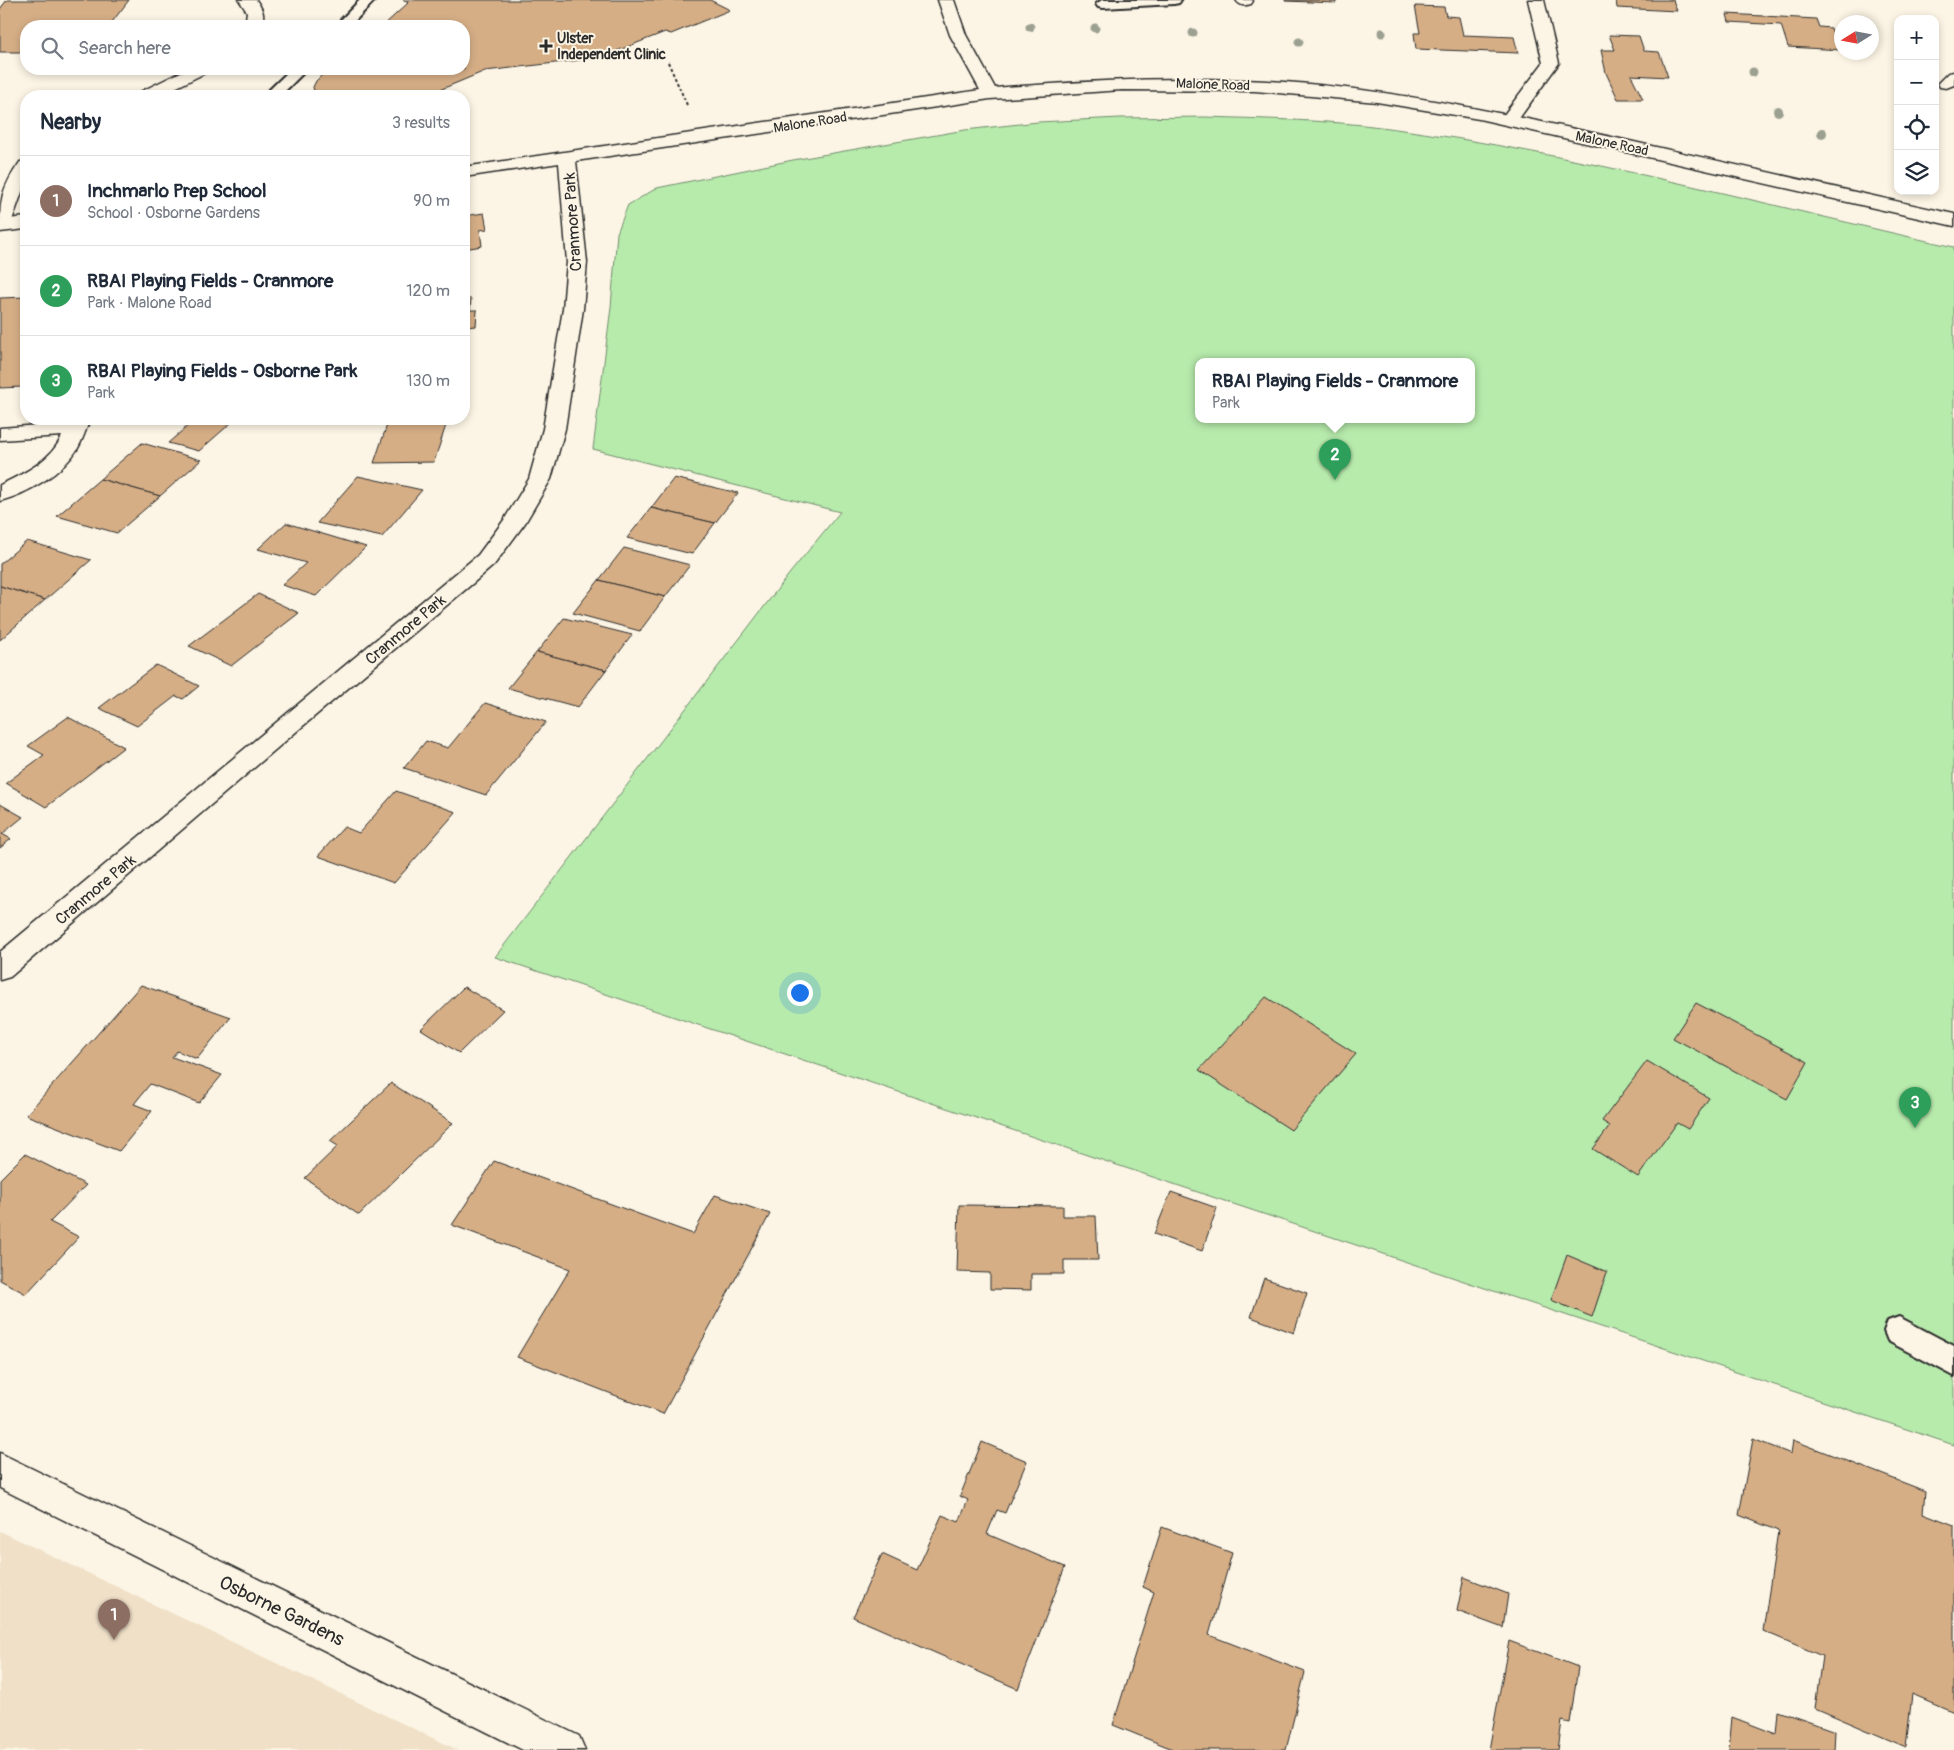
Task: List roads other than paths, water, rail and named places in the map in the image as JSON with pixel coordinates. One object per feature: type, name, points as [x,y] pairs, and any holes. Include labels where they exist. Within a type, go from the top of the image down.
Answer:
[{"type":"street","points":[[247,0],[256,12],[256,20]]},
{"type":"street","points":[[946,0],[958,35],[990,94]]},
{"type":"street","points":[[1509,120],[1551,64],[1536,0]]},
{"type":"street","points":[[158,90],[187,75]]},
{"type":"street","name":"Malone Road","points":[[470,171],[990,94],[1122,84],[1175,83],[1271,86],[1398,100],[1509,120],[1954,220]]},
{"type":"street","name":"Cranmore Park","points":[[0,970],[280,731],[486,560],[514,523],[540,479],[554,429],[573,310],[577,262],[567,158]]},
{"type":"street","points":[[20,176],[1,226],[20,224]]},
{"type":"street","points":[[0,434],[69,425]]},
{"type":"street","points":[[0,494],[19,485],[46,467],[66,449],[77,425]]},
{"type":"street","name":"Osborne Gardens","points":[[0,1470],[559,1749]]},
{"type":"lane","points":[[348,20],[368,0]]},
{"type":"lane","points":[[1103,4],[1174,0]]},
{"type":"lane","points":[[277,90],[293,75]]},
{"type":"lane","points":[[1899,1331],[1954,1362]]},
{"type":"place","name":"Ulster Independent Clinic","points":[[546,46]]},
{"type":"place","name":"RBAI Playing Fields - Cranmore","points":[[1335,480]]},
{"type":"place","name":"RBAI Playing Fields - Osborne Park","points":[[1915,1128]]},
{"type":"place","name":"Inchmarlo Prep School","points":[[114,1640]]}]
